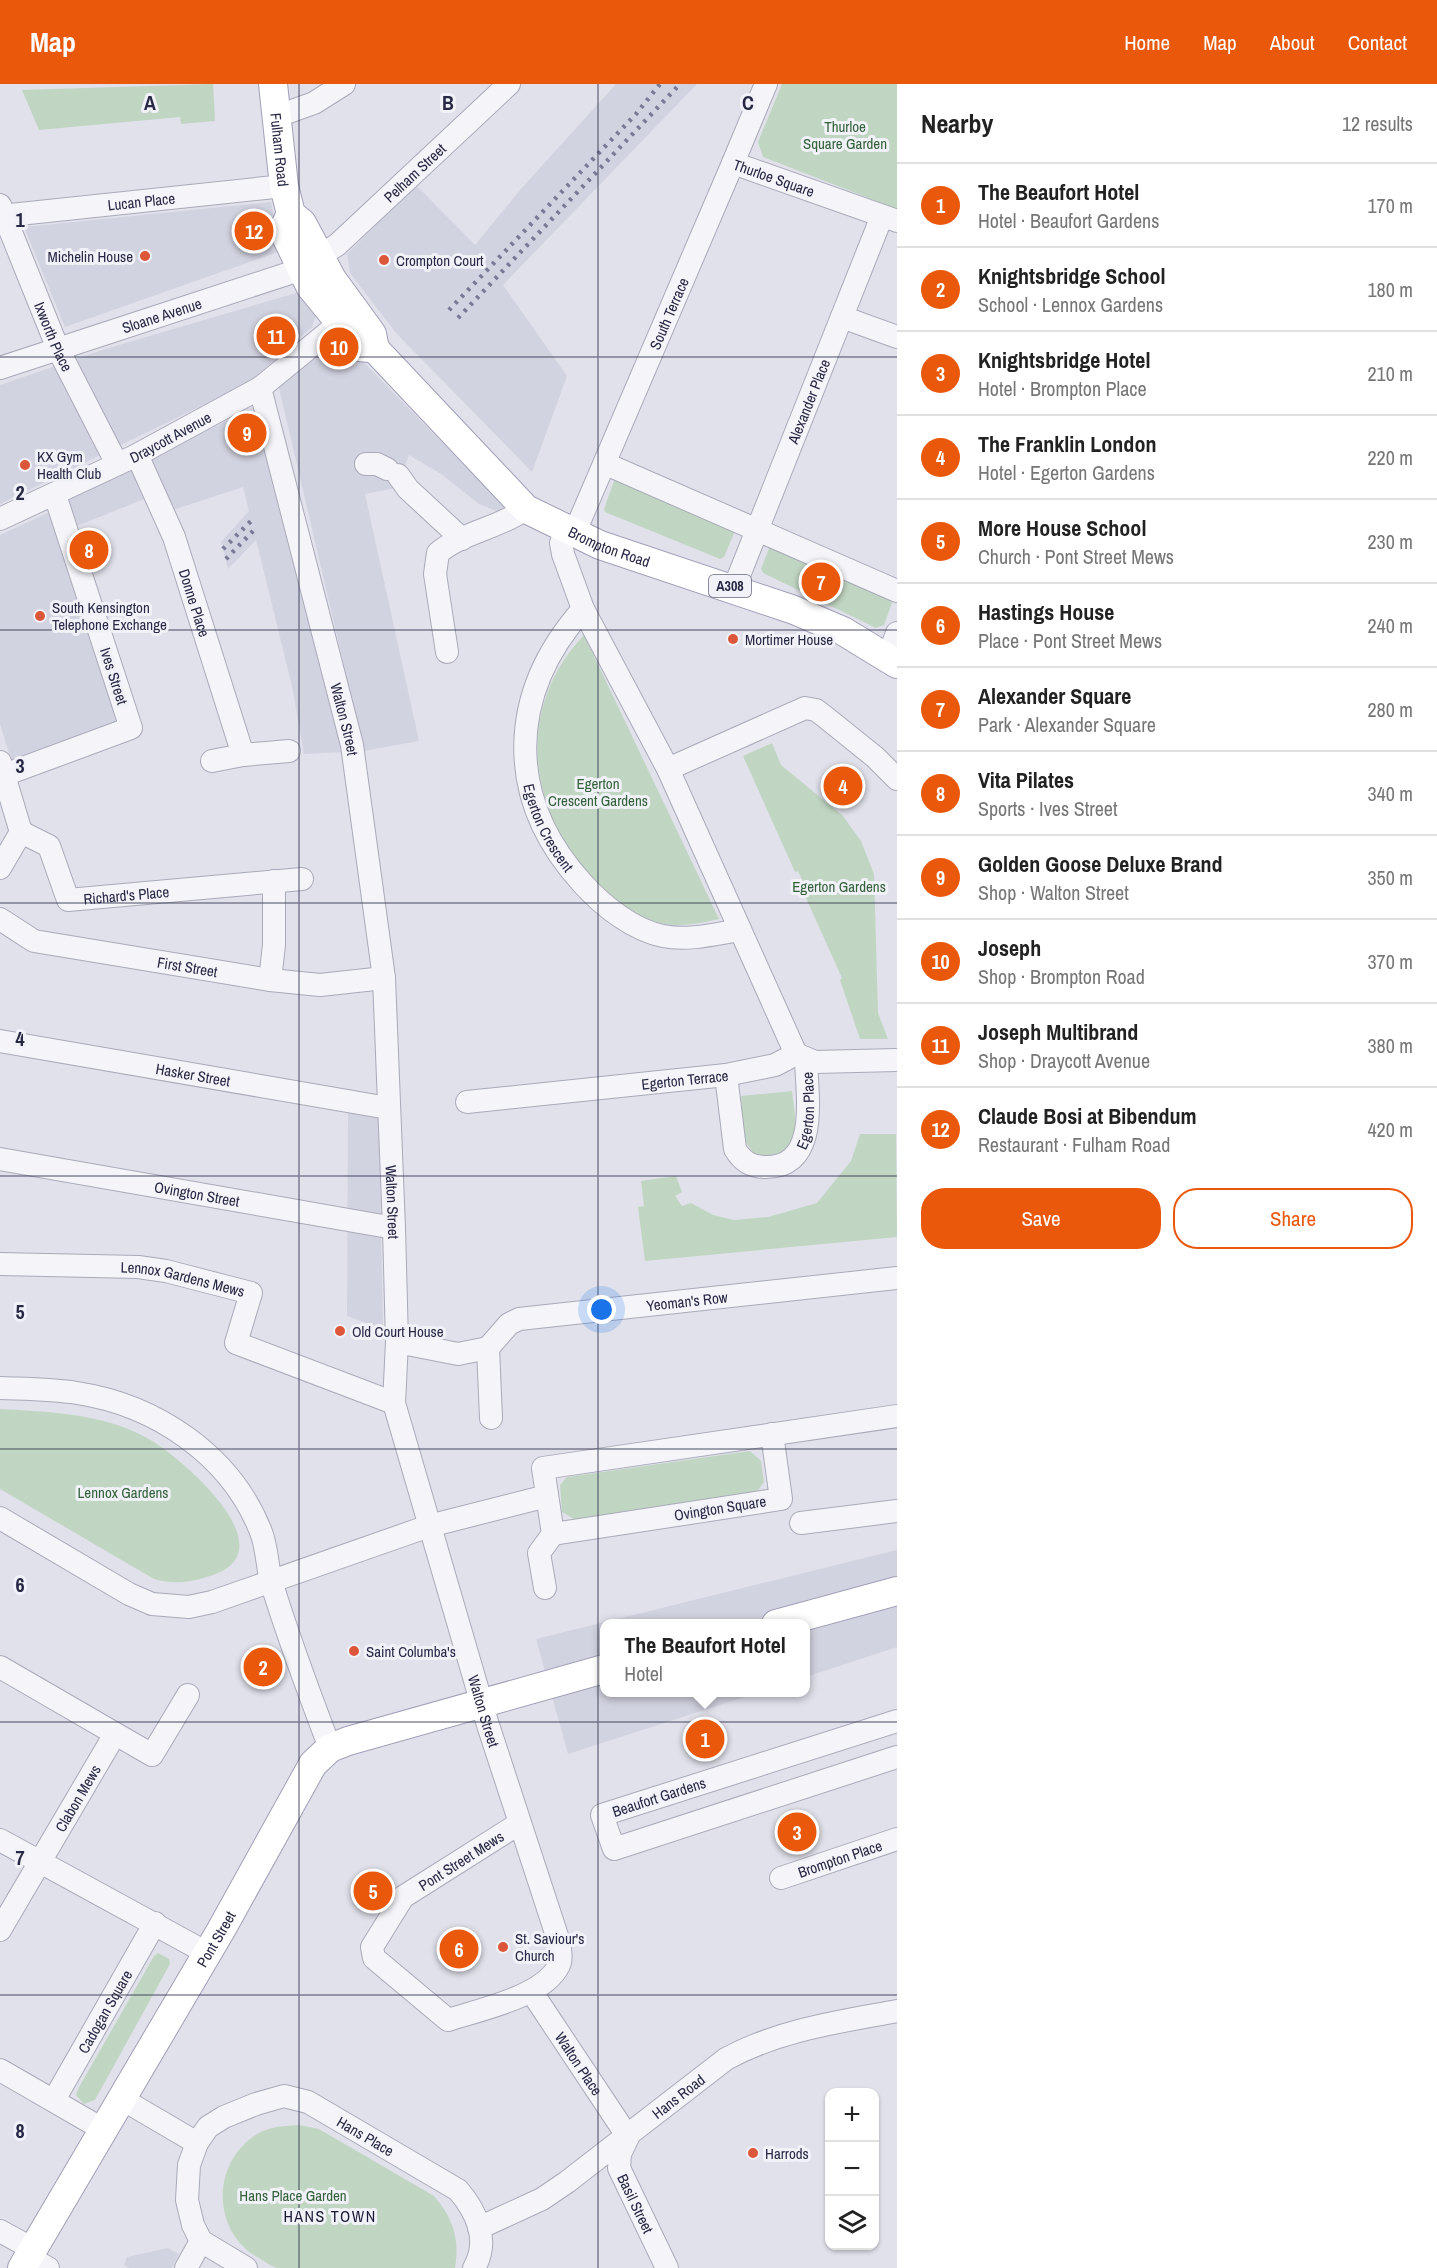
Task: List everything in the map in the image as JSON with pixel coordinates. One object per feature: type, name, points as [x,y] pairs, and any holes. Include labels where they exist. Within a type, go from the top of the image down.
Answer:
[{"type":"main road","name":"Fulham Road","points":[[273,84],[284,186],[291,214],[302,223],[310,263]]},
{"type":"main road","name":"Brompton Road","points":[[310,263],[347,317],[360,347],[375,349],[526,509],[600,545],[734,588],[894,652]]},
{"type":"main road","points":[[791,1619],[897,1591]]},
{"type":"main road","name":"Pont Street","points":[[33,2260],[104,2130],[313,1764],[330,1748],[348,1741],[600,1671]]},
{"type":"street","points":[[276,117],[314,103],[344,84]]},
{"type":"street","name":"Pelham Street","points":[[310,263],[337,245],[509,84]]},
{"type":"street","name":"Thurloe Square","points":[[766,84],[732,163],[890,219]]},
{"type":"street","name":"South Terrace","points":[[570,532],[606,464],[732,163]]},
{"type":"street","name":"Lucan Place","points":[[1,212],[284,186]]},
{"type":"street","name":"Ixworth Place","points":[[1,212],[58,349],[126,460]]},
{"type":"street","name":"Alexander Place","points":[[734,588],[842,317],[890,219]]},
{"type":"street","name":"Sloane Avenue","points":[[0,368],[310,263]]},
{"type":"street","name":"Draycott Avenue","points":[[0,519],[56,495],[126,460],[260,388],[347,317]]},
{"type":"street","points":[[842,317],[897,338]]},
{"type":"street","name":"Walton Street","points":[[260,388],[352,746],[384,978],[397,1342],[394,1403],[482,1704],[559,1942],[561,1955],[559,1965],[531,1991]]},
{"type":"street","name":"Donne Place","points":[[126,460],[142,466],[174,537],[243,755]]},
{"type":"street","points":[[606,464],[897,591]]},
{"type":"street","points":[[390,474],[462,539]]},
{"type":"street","name":"Ives Street","points":[[2,769],[131,728],[56,495]]},
{"type":"street","points":[[447,652],[435,559],[443,549],[511,520],[526,509]]},
{"type":"street","points":[[570,532],[561,543],[583,609],[668,769],[740,930],[801,1057]]},
{"type":"street","name":"Egerton Crescent","points":[[583,609],[569,624],[544,668],[526,726],[524,757],[529,790],[538,816],[557,851],[572,872],[607,906],[631,922],[663,936],[682,937],[740,930]]},
{"type":"street","points":[[668,769],[805,708],[816,710],[824,716],[875,757],[897,779]]},
{"type":"street","points":[[212,761],[243,755],[289,751]]},
{"type":"street","points":[[0,868],[21,832],[2,769]]},
{"type":"street","name":"Richard's Place","points":[[21,832],[49,846],[68,900],[302,879]]},
{"type":"street","points":[[270,980],[274,945],[274,881]]},
{"type":"street","name":"First Street","points":[[0,918],[34,941],[270,980],[320,985],[384,978]]},
{"type":"street","name":"Hasker Street","points":[[0,1041],[388,1108]]},
{"type":"street","name":"Egerton Terrace","points":[[467,1102],[726,1075],[801,1057],[897,1060]]},
{"type":"street","name":"Egerton Place","points":[[726,1075],[735,1149],[740,1158],[750,1165],[764,1168],[776,1166],[788,1161],[798,1152],[808,1125],[801,1057]]},
{"type":"street","name":"Ovington Street","points":[[0,1159],[394,1228]]},
{"type":"street","name":"Lennox Gardens Mews","points":[[0,1264],[147,1269],[251,1293],[236,1343],[394,1403]]},
{"type":"street","name":"Yeoman's Row","points":[[488,1347],[509,1324],[519,1319],[897,1278]]},
{"type":"street","points":[[397,1342],[458,1354],[488,1347],[491,1418]]},
{"type":"street","points":[[0,1388],[76,1393],[111,1400],[152,1415],[191,1440],[224,1471],[246,1502],[261,1533],[271,1580],[330,1748]]},
{"type":"street","points":[[545,1588],[539,1553],[553,1534],[543,1468],[897,1416]]},
{"type":"street","name":"Ovington Square","points":[[553,1534],[781,1499],[772,1434]]},
{"type":"street","points":[[0,1518],[129,1594],[152,1604],[179,1607],[204,1604],[429,1526],[547,1496]]},
{"type":"street","points":[[801,1523],[897,1511]]},
{"type":"street","points":[[0,1667],[152,1755],[188,1695]]},
{"type":"street","name":"Beaufort Gardens","points":[[897,1721],[602,1815],[614,1849],[897,1757]]},
{"type":"street","name":"Clabon Mews","points":[[0,1930],[115,1734]]},
{"type":"street","name":"Pont Street Mews","points":[[520,1822],[403,1897],[372,1947],[374,1958],[448,2020],[531,1991]]},
{"type":"street","name":"Brompton Place","points":[[781,1878],[897,1839]]},
{"type":"street","points":[[0,1840],[207,1953]]},
{"type":"street","name":"Cadogan Square","points":[[54,2100],[155,1923]]},
{"type":"street","name":"Walton Place","points":[[531,1991],[628,2137]]},
{"type":"street","name":"Hans Road","points":[[479,2228],[542,2199],[628,2137],[726,2059],[751,2045],[808,2027],[897,2011]]},
{"type":"street","points":[[0,2070],[104,2130]]},
{"type":"street","name":"Hans Place","points":[[201,2241],[193,2225],[187,2200],[189,2165],[197,2142],[208,2127],[224,2117],[284,2096],[308,2102],[458,2190],[473,2207],[479,2228],[481,2256],[474,2268]]},
{"type":"street","points":[[122,2099],[197,2142]]},
{"type":"street","name":"Basil Street","points":[[628,2137],[620,2154],[619,2168],[667,2268]]},
{"type":"street","points":[[0,2230],[33,2260]]},
{"type":"street","points":[[186,2268],[201,2241],[246,2268]]},
{"type":"shaded area","points":[[616,84],[697,84],[503,285],[567,376],[532,472],[396,333],[350,273],[347,254],[416,185],[475,245],[520,190]]},
{"type":"shaded area","name":"Michelin House","points":[[271,202],[281,251],[65,327],[24,227]]},
{"type":"shaded area","points":[[296,293],[308,301],[316,315],[312,327],[248,383],[0,504],[0,385],[102,350]]},
{"type":"shaded area","points":[[340,338],[507,509],[503,514],[479,504],[441,474],[409,455],[395,488],[365,494],[419,741],[364,751],[279,388]]},
{"type":"shaded area","points":[[248,410],[258,417],[343,752],[304,754],[292,686],[256,540],[228,569],[221,542],[249,511],[243,487],[173,510],[164,491],[72,528],[66,502]]},
{"type":"shaded area","points":[[52,511],[124,722],[13,766],[0,724],[0,535]]},
{"type":"shaded area","points":[[348,1113],[379,1118],[383,1329],[347,1316]]},
{"type":"shaded area","points":[[897,1550],[897,1647],[810,1676],[810,1619],[617,1619]]},
{"type":"shaded area","points":[[600,1623],[600,1697],[745,1697],[568,1754],[536,1639]]},
{"type":"shaded area","points":[[168,2248],[179,2254],[172,2268],[129,2268],[124,2265],[127,2257]]},
{"type":"green space","points":[[213,84],[215,121],[181,124],[180,117],[39,130],[22,90]]},
{"type":"green space","name":"Thurloe Square Garden","points":[[782,84],[897,84],[897,209],[763,157],[758,142]]},
{"type":"green space","points":[[615,478],[735,531],[724,557],[720,559],[605,512],[604,509]]},
{"type":"green space","points":[[771,543],[894,597],[884,625],[876,628],[763,573],[761,569]]},
{"type":"green space","name":"Egerton Crescent Gardens","points":[[584,635],[719,919],[672,925],[654,921],[634,912],[616,900],[592,878],[570,850],[554,821],[543,790],[538,758],[539,726],[547,694],[562,664]]},
{"type":"green space","name":"Egerton Gardens","points":[[772,743],[781,765],[843,816],[861,841],[874,874],[878,1013],[888,1039],[860,1039],[840,980],[842,978],[801,887],[804,884],[798,871],[795,872],[743,756]]},
{"type":"green space","points":[[792,1091],[795,1128],[791,1144],[776,1154],[764,1155],[753,1152],[744,1140],[741,1096]]},
{"type":"green space","points":[[860,1134],[896,1134],[897,1237],[645,1261],[638,1207],[644,1206],[641,1181],[676,1176],[682,1192],[675,1196],[682,1206],[691,1203],[713,1215],[734,1220],[768,1217],[817,1203],[851,1161]]},
{"type":"green space","name":"Lennox Gardens","points":[[0,1409],[75,1415],[112,1423],[147,1438],[182,1463],[221,1504],[234,1525],[239,1545],[233,1562],[213,1575],[198,1579],[177,1582],[154,1579],[0,1489]]},
{"type":"green space","points":[[750,1451],[761,1461],[764,1482],[757,1492],[574,1519],[562,1512],[560,1485],[567,1477]]},
{"type":"green space","points":[[158,1953],[169,1959],[170,1964],[95,2100],[84,2104],[76,2095],[78,2089],[154,1956]]},
{"type":"green space","name":"Hans Place Garden","points":[[299,2125],[319,2129],[434,2196],[446,2212],[454,2229],[455,2268],[277,2268],[242,2245],[231,2230],[225,2213],[223,2195],[225,2177],[232,2160],[243,2145],[259,2133],[283,2126]]},
{"type":"railway","points":[[449,310],[636,114],[660,84]]},
{"type":"railway","points":[[458,318],[680,84]]},
{"type":"railway","points":[[223,549],[251,521]]},
{"type":"railway","points":[[226,559],[254,530]]},
{"type":"place","name":"Claude Bosi at Bibendum","points":[[254,231]]},
{"type":"place","name":"Michelin House","points":[[145,256]]},
{"type":"place","name":"Crompton Court","points":[[384,260]]},
{"type":"place","name":"Joseph Multibrand","points":[[276,336]]},
{"type":"place","name":"Joseph","points":[[339,347]]},
{"type":"place","name":"Golden Goose Deluxe Brand","points":[[247,433]]},
{"type":"place","name":"KX Gym Health Club","points":[[25,465]]},
{"type":"place","name":"Vita Pilates","points":[[89,550]]},
{"type":"place","name":"Alexander Square","points":[[821,582]]},
{"type":"place","name":"South Kensington Telephone Exchange","points":[[40,616]]},
{"type":"place","name":"Mortimer House","points":[[733,639]]},
{"type":"place","name":"The Franklin London","points":[[843,786]]},
{"type":"place","name":"Old Court House","points":[[340,1331]]},
{"type":"place","name":"Saint Columba's","points":[[354,1651]]},
{"type":"place","name":"Knightsbridge School","points":[[263,1667]]},
{"type":"place","name":"The Beaufort Hotel","points":[[705,1739]]},
{"type":"place","name":"Knightsbridge Hotel","points":[[797,1832]]},
{"type":"place","name":"More House School","points":[[373,1891]]},
{"type":"place","name":"St. Saviour's Church","points":[[503,1947]]},
{"type":"place","name":"Hastings House","points":[[459,1949]]},
{"type":"place","name":"Harrods","points":[[753,2153]]},
{"type":"district","name":"HANS TOWN","points":[[330,2216]]}]
